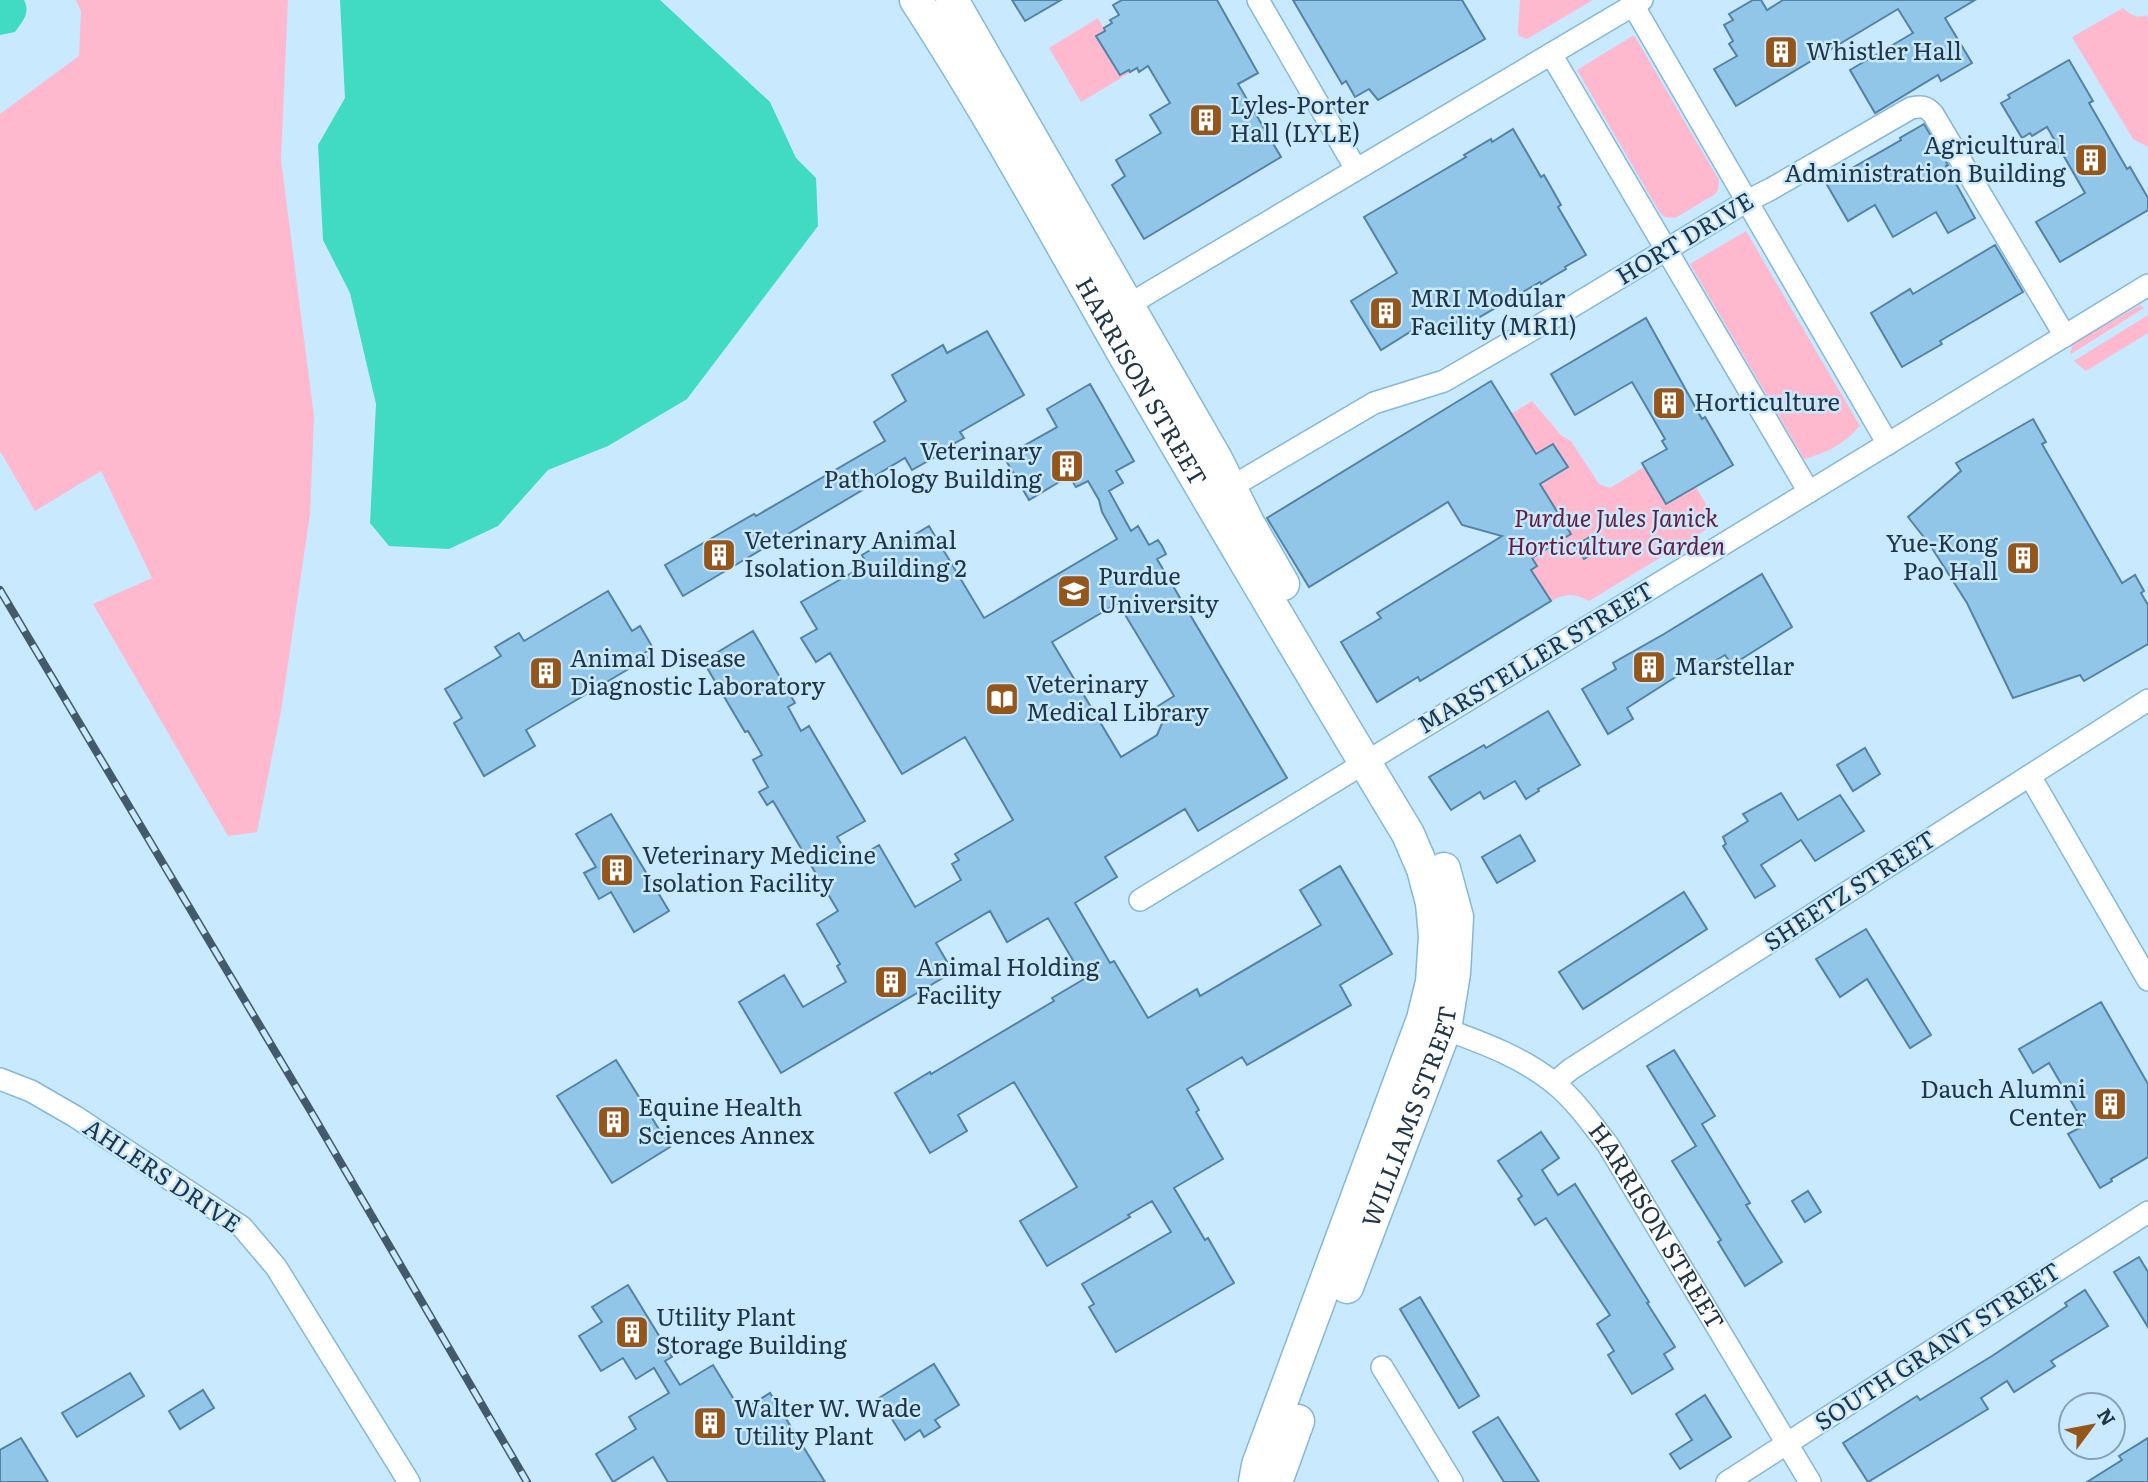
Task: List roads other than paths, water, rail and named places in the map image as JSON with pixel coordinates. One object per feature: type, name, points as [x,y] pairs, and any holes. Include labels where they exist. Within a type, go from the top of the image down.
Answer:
[{"type":"main road","name":"HARRISON STREET","points":[[916,0],[1116,314],[1216,459],[1219,494],[1374,757]]},
{"type":"main road","name":"HARRISON STREET","points":[[952,0],[1116,314]]},
{"type":"main road","name":"WILLIAMS STREET","points":[[1276,1482],[1445,1029],[1454,973],[1457,917],[1444,866],[1426,823],[1374,757]]},
{"type":"main road","name":"WILLIAMS STREET","points":[[1255,1482],[1258,1465],[1423,1019],[1432,982],[1435,936],[1432,903],[1423,869],[1374,757]]},
{"type":"street","points":[[1258,0],[1356,169]]},
{"type":"street","points":[[1116,314],[1638,3],[1747,201],[1888,444]]},
{"type":"street","points":[[1551,54],[1809,492]]},
{"type":"street","name":"HORT DRIVE","points":[[1219,494],[1374,403],[1444,381],[1563,313],[1747,201],[1911,108],[1927,108],[1949,140],[2065,336]]},
{"type":"street","name":"MARSTELLER STREET","points":[[1140,900],[2148,285]]},
{"type":"street","name":"SHEETZ STREET","points":[[1554,1083],[1571,1069],[2148,700]]},
{"type":"street","points":[[2030,776],[2148,980]]},
{"type":"street","name":"HARRISON STREET","points":[[1445,1029],[1496,1048],[1530,1067],[1554,1083],[1581,1110],[1608,1145],[1810,1482]]},
{"type":"street","name":"AHLERS DRIVE","points":[[0,1079],[31,1091],[76,1118],[242,1227],[276,1267],[409,1482]]},
{"type":"street","name":"SOUTH GRANT STREET","points":[[1727,1482],[2148,1212]]},
{"type":"street","points":[[1382,1367],[1452,1482]]},
{"type":"railway","points":[[0,590],[310,1110],[527,1482]]},
{"type":"place","name":"Whistler Hall","points":[[1781,52]]},
{"type":"place","name":"Lyles-Porter Hall (LYLE)","points":[[1206,120]]},
{"type":"place","name":"Agricultural Administration Building","points":[[2091,160]]},
{"type":"place","name":"MRI Modular Facility (MRI1)","points":[[1386,313]]},
{"type":"place","name":"Horticulture","points":[[1669,403]]},
{"type":"place","name":"Veterinary Pathology Building","points":[[1067,466]]},
{"type":"place","name":"Veterinary Animal Isolation Building 2","points":[[719,555]]},
{"type":"place","name":"Yue-Kong Pao Hall","points":[[2023,558]]},
{"type":"place","name":"Purdue University","points":[[1074,591]]},
{"type":"place","name":"Marstellar","points":[[1649,667]]},
{"type":"place","name":"Animal Disease Diagnostic Laboratory","points":[[546,673]]},
{"type":"place","name":"Veterinary Medical Library","points":[[1002,699]]},
{"type":"place","name":"Veterinary Medicine Isolation Facility","points":[[617,870]]},
{"type":"place","name":"Animal Holding Facility","points":[[891,982]]},
{"type":"place","name":"Dauch Alumni Center","points":[[2110,1104]]},
{"type":"place","name":"Equine Health Sciences Annex","points":[[614,1122]]},
{"type":"place","name":"Utility Plant Storage Building","points":[[632,1332]]},
{"type":"place","name":"Walter W. Wade Utility Plant","points":[[710,1423]]},
{"type":"park label","name":"Purdue Jules Janick Horticulture Garden","points":[[1616,533]]}]
